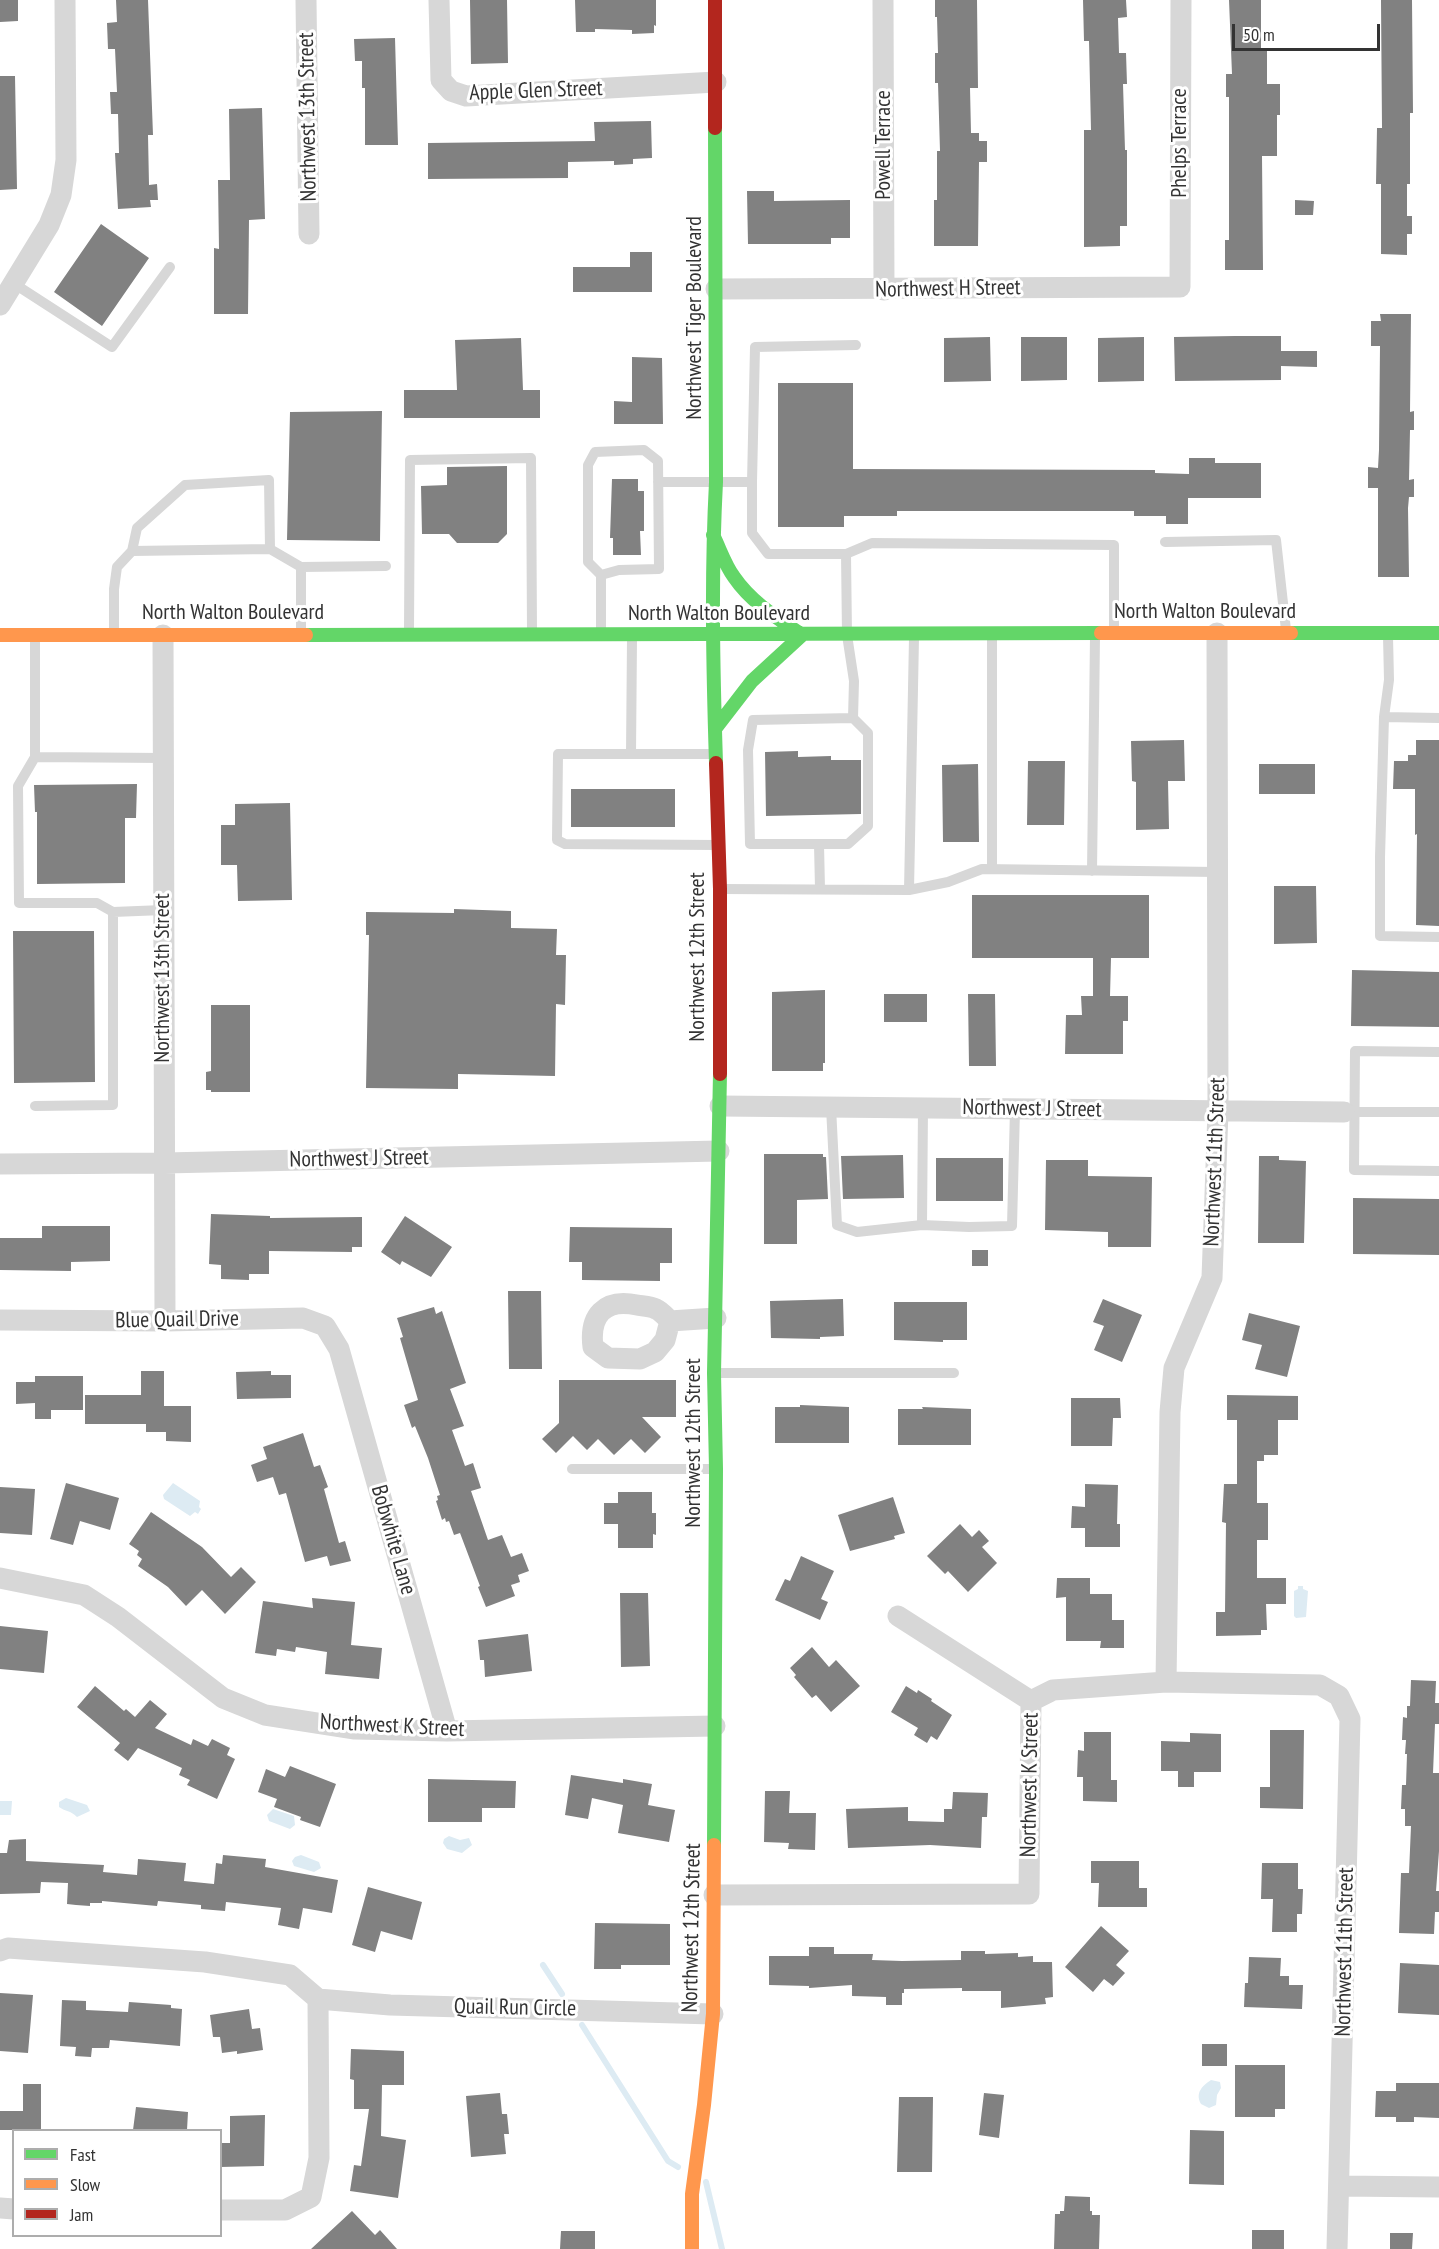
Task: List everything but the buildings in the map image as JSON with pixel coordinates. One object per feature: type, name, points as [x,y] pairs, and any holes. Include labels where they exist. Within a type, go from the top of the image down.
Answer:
[{"type":"street","points":[[0,305],[49,225],[61,195],[66,160],[65,0]]},
{"type":"street","name":"Northwest 13th Street","points":[[306,0],[309,234]]},
{"type":"street","name":"Apple Glen Street","points":[[439,0],[441,80],[450,91],[466,96],[716,82]]},
{"type":"street","name":"Northwest Tiger Boulevard","points":[[712,635],[716,482],[716,0]]},
{"type":"street","name":"Powell Terrace","points":[[883,0],[884,290]]},
{"type":"street","name":"Phelps Terrace","points":[[1180,286],[1181,0]]},
{"type":"street","name":"Northwest H Street","points":[[716,289],[884,290],[1180,286]]},
{"type":"street","points":[[713,535],[734,578],[769,612],[802,635],[752,681],[715,729]]},
{"type":"street","name":"Northwest 11th Street","points":[[1166,1682],[1170,1412],[1174,1368],[1212,1278],[1218,1111],[1217,633]]},
{"type":"street","name":"North Walton Boulevard","points":[[0,635],[1439,633]]},
{"type":"street","name":"Northwest 13th Street","points":[[163,635],[165,1321]]},
{"type":"street","name":"Northwest 12th Street","points":[[692,2249],[692,2194],[713,2014],[716,1469],[714,1373],[720,1106],[720,889],[712,635]]},
{"type":"street","name":"Northwest J Street","points":[[720,1106],[1349,1112]]},
{"type":"street","name":"Northwest J Street","points":[[0,1164],[164,1163],[719,1151]]},
{"type":"street","name":"Blue Quail Drive","points":[[0,1320],[165,1321],[303,1318],[325,1326],[339,1349]]},
{"type":"street","points":[[670,1321],[716,1318]]},
{"type":"street","name":"Bobwhite Lane","points":[[339,1349],[447,1731]]},
{"type":"street","name":"Northwest K Street","points":[[0,1578],[84,1594],[118,1617],[223,1698],[265,1715],[355,1729],[447,1731],[715,1726]]},
{"type":"street","points":[[898,1616],[1031,1701]]},
{"type":"street","name":"Northwest K Street","points":[[714,1895],[1029,1894],[1031,1701],[1053,1690],[1166,1682],[1320,1685],[1339,1696],[1350,1719]]},
{"type":"street","name":"Northwest 11th Street","points":[[1337,2249],[1350,1719]]},
{"type":"street","points":[[0,1951],[9,1948],[205,1962],[290,1975],[318,1999],[319,2158],[311,2197],[285,2210],[222,2210]]},
{"type":"street","name":"Quail Run Circle","points":[[318,1999],[390,2005],[713,2014]]},
{"type":"street","points":[[1340,2186],[1439,2187]]},
{"type":"lane","points":[[13,283],[112,347],[170,267]]},
{"type":"lane","points":[[855,345],[755,347],[752,533],[768,554],[846,554],[872,543],[1114,545],[1114,634]]},
{"type":"lane","points":[[601,575],[619,570],[659,569],[658,461],[644,450],[595,452],[588,465],[588,562],[601,575],[602,635]]},
{"type":"lane","points":[[409,634],[410,460],[531,458],[532,635]]},
{"type":"lane","points":[[114,635],[114,588],[117,567],[132,551],[137,528],[185,485],[269,480],[270,549]]},
{"type":"lane","points":[[658,482],[752,482]]},
{"type":"lane","points":[[1165,542],[1276,540],[1287,633]]},
{"type":"lane","points":[[132,551],[270,549],[301,567],[386,566]]},
{"type":"lane","points":[[846,554],[847,635],[854,681],[853,718],[868,734],[868,826],[848,844],[750,844],[748,750],[753,720],[853,718]]},
{"type":"lane","points":[[301,567],[301,634]]},
{"type":"lane","points":[[1388,633],[1389,680],[1384,717],[1380,936],[1439,937]]},
{"type":"lane","points":[[909,890],[914,634]]},
{"type":"lane","points":[[992,634],[992,869]]},
{"type":"lane","points":[[1092,871],[1095,634]]},
{"type":"lane","points":[[35,635],[35,757],[18,786],[19,903],[97,903],[113,912],[163,910]]},
{"type":"lane","points":[[631,754],[632,635]]},
{"type":"lane","points":[[1384,717],[1439,718]]},
{"type":"lane","points":[[716,754],[558,754],[557,840],[565,844],[719,845]]},
{"type":"lane","points":[[35,757],[163,758]]},
{"type":"lane","points":[[819,844],[820,889]]},
{"type":"lane","points":[[720,889],[909,890],[948,882],[982,869],[1217,872]]},
{"type":"lane","points":[[35,1106],[113,1105],[113,912]]},
{"type":"lane","points":[[1439,1052],[1355,1052],[1349,1112],[1354,1170],[1439,1171]]},
{"type":"lane","points":[[831,1107],[837,1225],[857,1232],[922,1225],[1012,1227],[1015,1109]]},
{"type":"lane","points":[[922,1225],[923,1108]]},
{"type":"lane","points":[[1349,1112],[1439,1112]]},
{"type":"lane","points":[[714,1373],[954,1372]]},
{"type":"lane","points":[[572,1469],[716,1469]]},
{"type":"shaded area","points":[[173,1483],[200,1501],[201,1509],[198,1514],[195,1512],[190,1516],[164,1499],[163,1495]]},
{"type":"shaded area","points":[[1298,1586],[1303,1586],[1303,1589],[1308,1591],[1306,1617],[1296,1618],[1294,1616],[1294,1591],[1298,1589]]},
{"type":"shaded area","points":[[66,1798],[87,1805],[90,1811],[77,1817],[59,1807],[59,1802]]},
{"type":"shaded area","points":[[0,1801],[12,1801],[11,1815],[0,1815]]},
{"type":"shaded area","points":[[273,1809],[294,1816],[295,1825],[290,1829],[269,1821],[267,1815]]},
{"type":"shaded area","points":[[449,1836],[460,1840],[469,1838],[472,1845],[462,1853],[447,1849],[443,1843],[444,1839]]},
{"type":"shaded area","points":[[301,1855],[319,1862],[321,1868],[314,1872],[294,1866],[292,1861]]},
{"type":"shaded area","points":[[1211,2080],[1220,2082],[1221,2088],[1217,2095],[1216,2105],[1209,2108],[1201,2104],[1199,2093],[1202,2087]]},
{"type":"waterway","points":[[543,1965],[562,1994]]},
{"type":"waterway","points":[[582,2025],[668,2161],[678,2167]]},
{"type":"waterway","points":[[706,2182],[722,2249]]},
{"type":"traffic: fast","points":[[715,128],[716,482],[713,622],[716,763]]},
{"type":"traffic: fast","points":[[713,535],[728,567],[748,594],[802,635],[752,681],[715,729]]},
{"type":"traffic: fast","points":[[306,635],[1101,633]]},
{"type":"traffic: fast","points":[[1291,633],[1439,633]]},
{"type":"traffic: fast","points":[[714,1845],[716,1469],[714,1373],[720,1074]]},
{"type":"traffic: slow","points":[[1101,633],[1291,633]]},
{"type":"traffic: slow","points":[[0,635],[306,635]]},
{"type":"traffic: slow","points":[[692,2249],[692,2194],[713,2014],[714,1845]]},
{"type":"traffic: jam","points":[[715,0],[715,128]]},
{"type":"traffic: jam","points":[[716,763],[720,889],[720,1074]]}]
